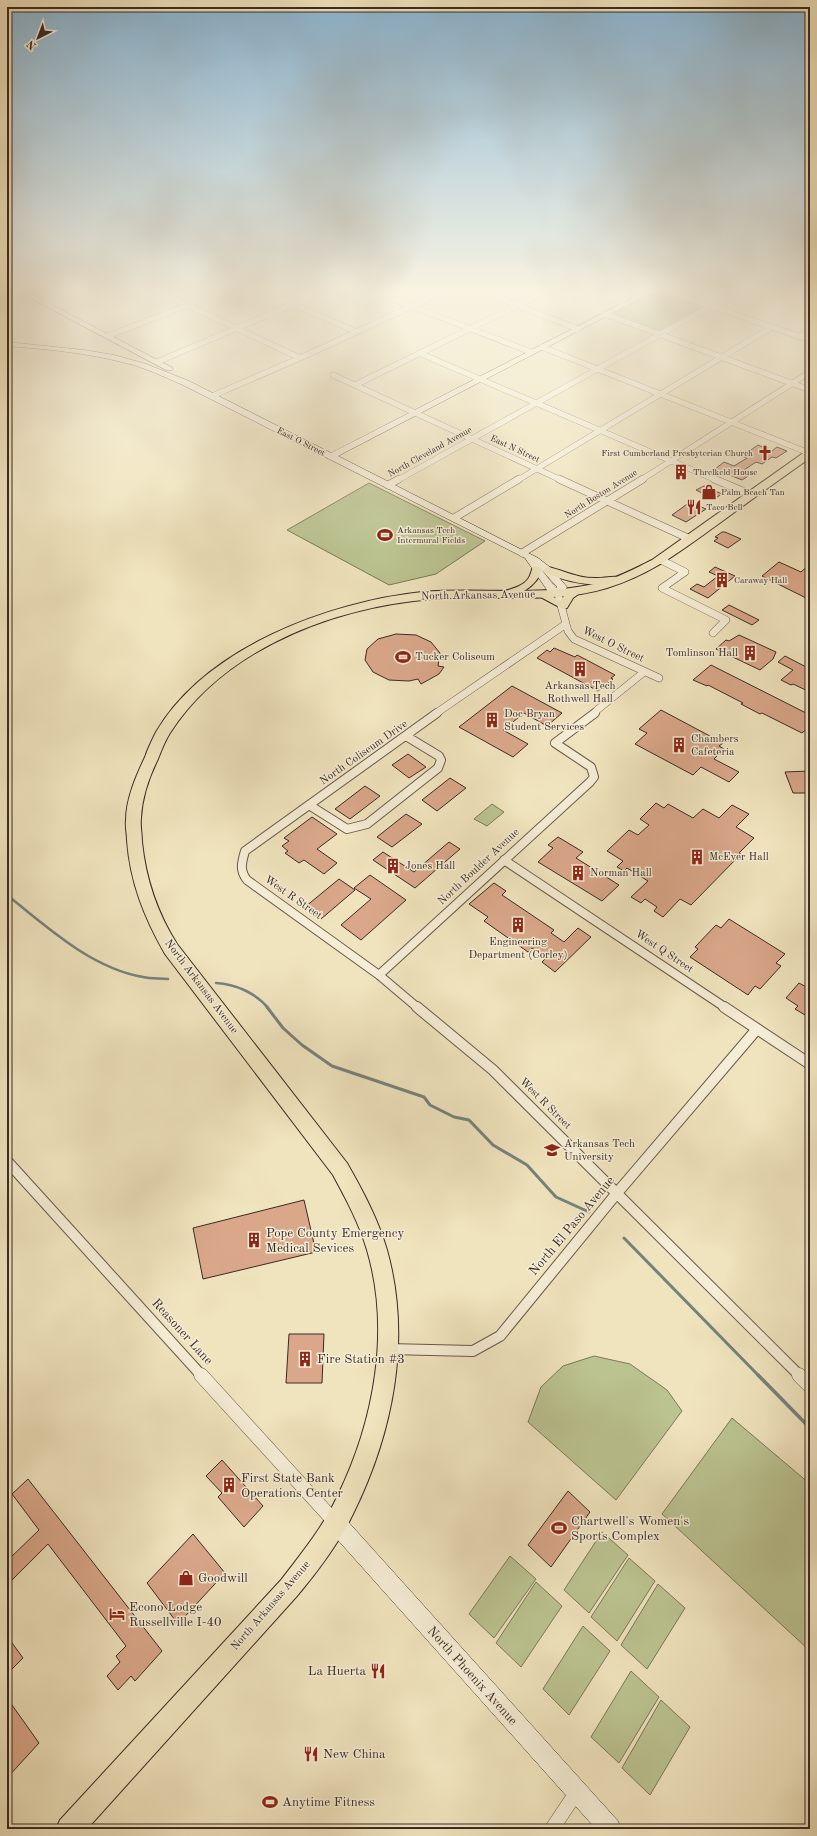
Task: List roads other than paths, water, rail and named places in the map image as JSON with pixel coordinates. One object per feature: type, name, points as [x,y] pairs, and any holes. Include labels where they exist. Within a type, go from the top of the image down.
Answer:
[{"type":"highway","name":"North Arkansas Avenue","points":[[69,1829],[289,1588],[310,1562],[335,1522],[358,1477],[369,1448],[384,1390],[388,1349],[388,1308],[385,1282],[378,1252],[365,1212],[354,1191],[340,1169],[167,943],[152,917],[140,884],[134,820],[139,790],[149,757],[168,726],[190,698],[217,674],[246,653],[279,634],[312,621],[378,602],[421,596],[501,595],[554,598],[620,580],[645,570],[661,560],[810,453]]},
{"type":"main road","points":[[501,595],[520,590],[528,585],[534,578],[537,569]]},
{"type":"main road","points":[[548,570],[565,578],[587,582],[620,580]]},
{"type":"street","name":"East O Street","points":[[172,378],[212,396],[526,555],[548,570],[562,587],[554,598]]},
{"type":"street","points":[[212,396],[254,378]]},
{"type":"street","name":"East N Street","points":[[339,378],[690,539]]},
{"type":"street","points":[[355,385],[370,378]]},
{"type":"street","points":[[476,378],[752,495]]},
{"type":"street","name":"North Cleveland Avenue","points":[[388,485],[582,378]]},
{"type":"street","points":[[620,378],[810,453]]},
{"type":"street","points":[[454,518],[689,378]]},
{"type":"street","points":[[777,378],[810,390]]},
{"type":"street","name":"North Boston Avenue","points":[[526,555],[801,378]]},
{"type":"street","points":[[330,457],[479,379]]},
{"type":"street","name":"East O Street","points":[[526,555],[550,588],[554,598]]},
{"type":"street","points":[[661,560],[685,572],[662,588],[726,620],[713,633]]},
{"type":"street","points":[[554,598],[566,624]]},
{"type":"street","name":"North Coliseum Drive","points":[[240,867],[245,851],[566,624]]},
{"type":"street","name":"West O Street","points":[[566,624],[568,631],[574,639],[659,678]]},
{"type":"street","name":"North Boulder Avenue","points":[[378,975],[594,777],[591,767],[555,743],[594,715],[597,710],[644,672]]},
{"type":"street","points":[[309,805],[347,829],[367,824],[438,768],[441,760],[438,756],[406,736]]},
{"type":"street","name":"West Q Street","points":[[504,860],[810,1064]]},
{"type":"street","name":"West R Street","points":[[240,867],[247,880],[378,975],[493,1070],[810,1386]]},
{"type":"street","name":"North El Paso Avenue","points":[[388,1349],[473,1351],[500,1336],[617,1193],[758,1029]]},
{"type":"street","name":"Reasoner Lane","points":[[7,1161],[335,1522]]},
{"type":"street","name":"North Phoenix Avenue","points":[[335,1522],[576,1793],[610,1829]]},
{"type":"street","points":[[552,1829],[576,1793]]},
{"type":"waterway","points":[[7,895],[70,945],[105,965],[143,977],[168,979]]},
{"type":"waterway","points":[[216,983],[230,985],[245,990],[267,1007]]},
{"type":"waterway","points":[[267,1007],[283,1028],[302,1045],[332,1066],[424,1097],[430,1105],[454,1117],[469,1120],[493,1145],[527,1165],[556,1197],[589,1212]]},
{"type":"waterway","points":[[624,1238],[759,1376]]},
{"type":"waterway","points":[[758,1375],[810,1428]]},
{"type":"place","name":"First Cumberland Presbyterian Church","points":[[765,453]]},
{"type":"place","name":"Threlkeld House","points":[[681,472]]},
{"type":"place","name":"Palm Beach Tan","points":[[709,492]]},
{"type":"place","name":"Taco Bell","points":[[694,507]]},
{"type":"place","name":"Arkansas Tech Intermural Fields","points":[[385,535]]},
{"type":"place","name":"Caraway Hall","points":[[722,580]]},
{"type":"place","name":"Tomlinson Hall","points":[[750,653]]},
{"type":"place","name":"Tucker Coliseum","points":[[403,657]]},
{"type":"place","name":"Arkansas Tech Rothwell Hall","points":[[580,669]]},
{"type":"place","name":"Doc Bryan Student Services","points":[[492,720]]},
{"type":"place","name":"Chambers Cafeteria","points":[[679,745]]},
{"type":"place","name":"McEver Hall","points":[[697,857]]},
{"type":"place","name":"Jones Hall","points":[[393,866]]},
{"type":"place","name":"Norman Hall","points":[[578,873]]},
{"type":"place","name":"Engineering Department (Corley)","points":[[518,925]]},
{"type":"place","name":"Arkansas Tech University","points":[[552,1150]]},
{"type":"place","name":"Pope County Emergency Medical Sevices","points":[[254,1240]]},
{"type":"place","name":"Fire Station #3","points":[[305,1359]]},
{"type":"place","name":"First State Bank Operations Center","points":[[229,1485]]},
{"type":"place","name":"Chartwell's Women's Sports Complex","points":[[559,1528]]},
{"type":"place","name":"Goodwill","points":[[186,1578]]},
{"type":"place","name":"Econo Lodge Russellville I-40","points":[[117,1614]]},
{"type":"place","name":"La Huerta","points":[[378,1671]]},
{"type":"place","name":"New China","points":[[311,1754]]},
{"type":"place","name":"Anytime Fitness","points":[[270,1802]]}]
